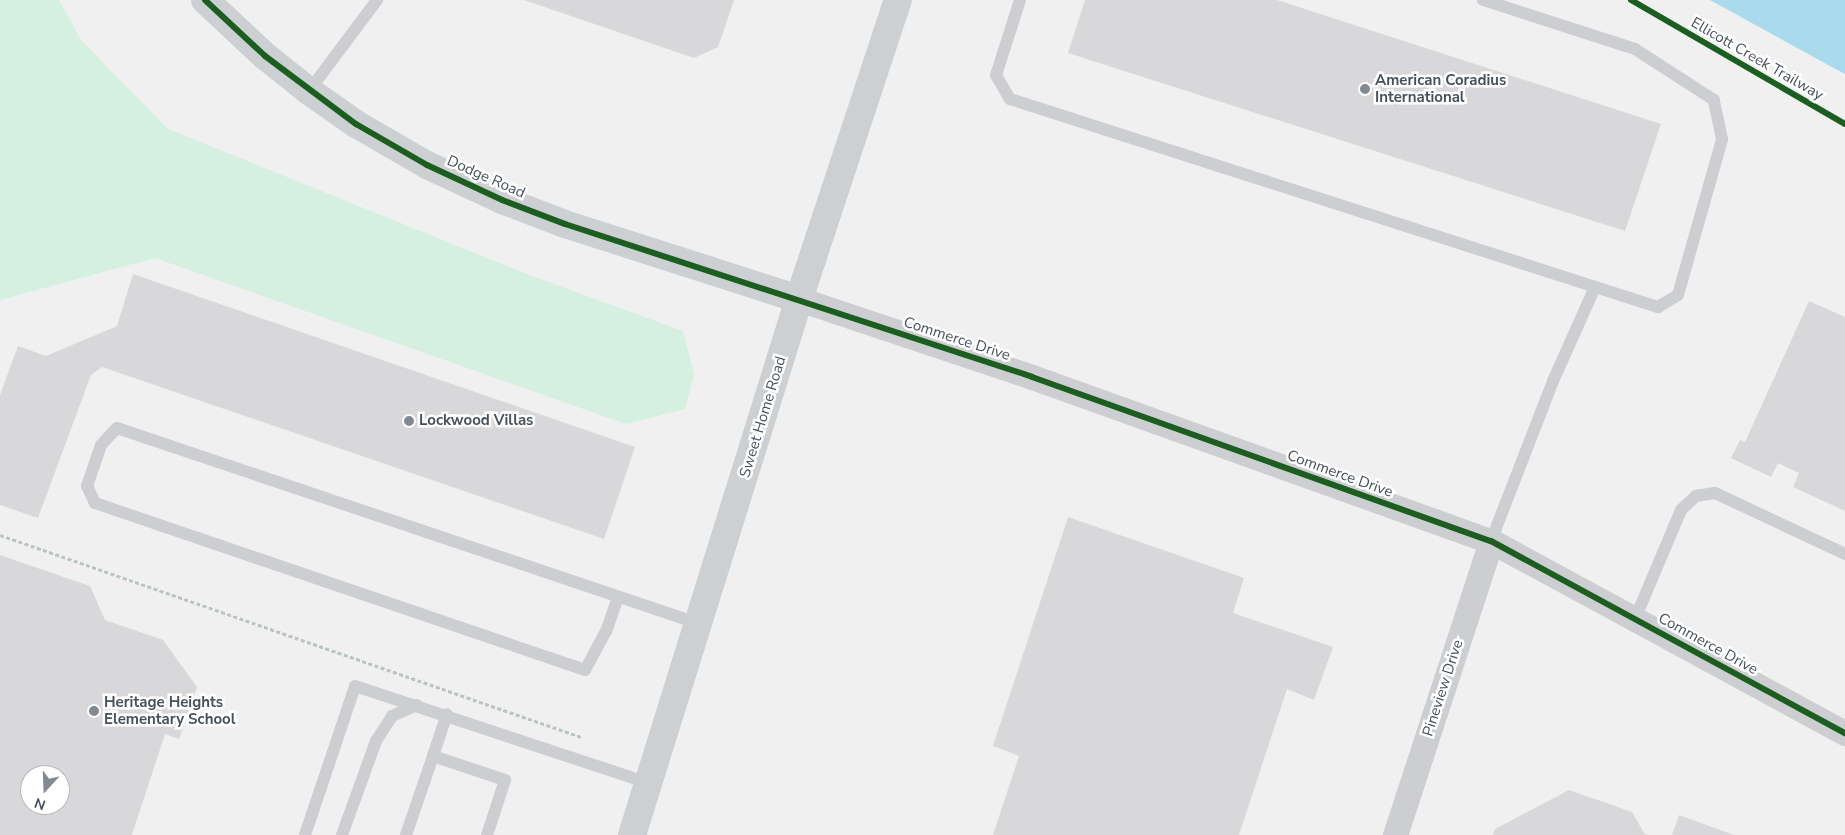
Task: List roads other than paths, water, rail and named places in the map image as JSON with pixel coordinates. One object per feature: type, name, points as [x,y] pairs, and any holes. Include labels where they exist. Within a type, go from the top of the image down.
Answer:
[{"type":"main road","name":"Dodge Road","points":[[205,0],[265,56],[309,91],[356,124],[427,165],[502,200],[565,224],[799,299]]},
{"type":"main road","name":"Sweet Home Road","points":[[632,835],[700,624],[799,299],[898,0]]},
{"type":"street","name":"Commerce Drive","points":[[799,299],[1042,380],[1491,541],[1845,733]]},
{"type":"street","name":"Pineview Drive","points":[[1395,835],[1491,541]]},
{"type":"lane","points":[[309,91],[377,0]]},
{"type":"lane","points":[[1020,0],[996,75],[1010,99],[1658,307],[1678,295],[1722,139],[1714,100],[1635,49],[1483,0]]},
{"type":"lane","points":[[1491,541],[1553,381],[1595,287]]},
{"type":"lane","points":[[618,597],[606,631],[584,670],[95,502],[87,486],[101,445],[117,428],[700,624]]},
{"type":"lane","points":[[1635,619],[1681,510],[1696,496],[1715,493],[1845,554]]},
{"type":"lane","points":[[305,835],[356,686],[447,714],[649,783]]},
{"type":"lane","points":[[342,835],[376,740],[392,716],[417,705]]},
{"type":"lane","points":[[406,835],[447,714]]},
{"type":"lane","points":[[433,756],[505,780],[487,835]]},
{"type":"water","points":[[1710,0],[1845,0],[1845,74],[1830,66]]},
{"type":"place","name":"American Coradius International","points":[[1365,89]]},
{"type":"place","name":"Lockwood Villas","points":[[409,421]]},
{"type":"place","name":"Heritage Heights Elementary School","points":[[94,711]]}]
